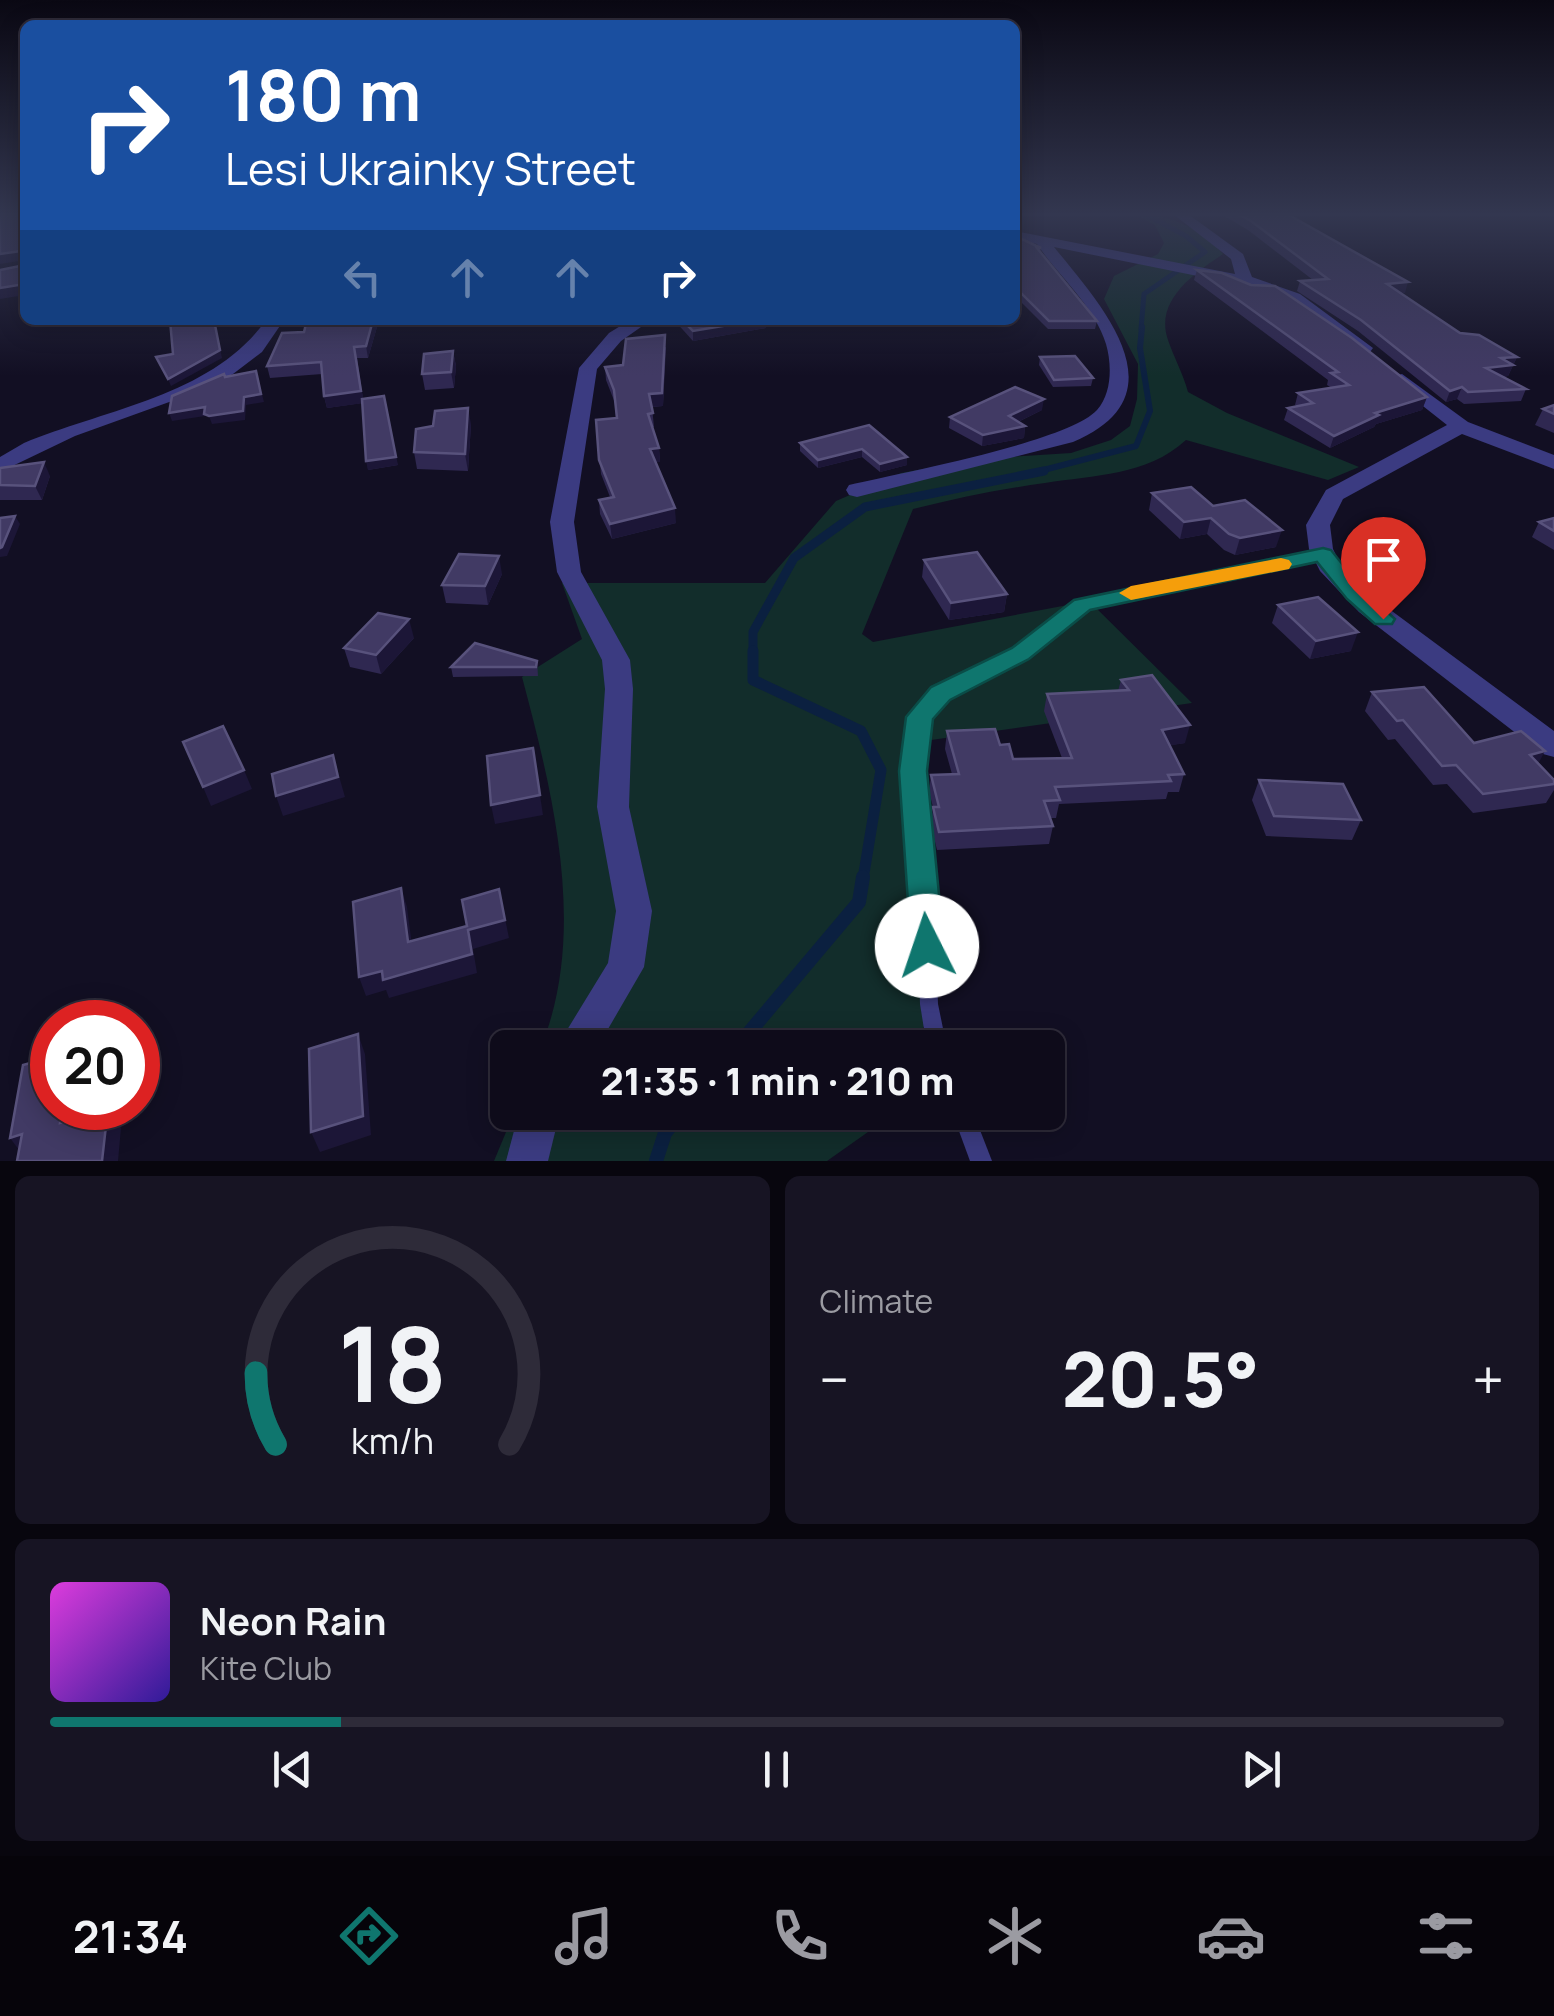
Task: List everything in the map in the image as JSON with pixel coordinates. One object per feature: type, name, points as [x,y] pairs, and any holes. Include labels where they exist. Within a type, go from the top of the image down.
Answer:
[{"type":"street","points":[[856,490],[1066,438],[1087,429],[1107,412],[1117,388],[1117,346],[1106,324],[1063,268]]},
{"type":"street","points":[[1194,268],[1244,278],[1294,297],[1462,426],[1554,462]]},
{"type":"street","points":[[1243,268],[1244,278]]},
{"type":"street","points":[[0,466],[45,440],[226,371],[256,350],[272,325]]},
{"type":"street","points":[[585,1030],[626,966],[634,911],[613,807],[616,660],[569,572],[562,522],[588,368],[616,337],[634,325]]},
{"type":"street","points":[[1462,426],[1334,495],[1318,525],[1323,555],[1368,606],[1554,746]]},
{"type":"street","points":[[527,1161],[535,1130]]},
{"type":"lane","points":[[934,1030],[914,813],[916,734],[924,709],[952,686],[1020,654],[1082,605],[1323,555]]},
{"type":"lane","points":[[969,1130],[980,1161]]},
{"type":"green space","points":[[1130,268],[1204,268],[1172,300],[1165,326],[1188,392],[1227,413],[1359,467],[1328,480],[1186,440],[1154,461],[1119,472],[996,491],[913,509],[862,634],[873,642],[1089,601],[1192,703],[924,741],[903,791],[919,854],[943,916],[933,1009],[922,1030],[546,1030],[562,957],[561,862],[545,768],[522,677],[582,639],[562,583],[765,583],[836,501],[901,473],[978,459],[1071,453],[1111,440],[1130,426],[1137,399],[1138,364],[1104,299],[1114,276]]},
{"type":"green space","points":[[507,1130],[869,1130],[827,1161],[494,1161]]},
{"type":"building","points":[[20,268],[20,285],[0,288],[0,270]]},
{"type":"building","points":[[1020,268],[1054,268],[1097,321],[1049,321],[1020,292]]},
{"type":"building","points":[[1314,268],[1383,268],[1408,282],[1387,284],[1460,333],[1479,335],[1517,357],[1501,358],[1513,365],[1486,368],[1526,389],[1468,392],[1462,387],[1450,391],[1361,320],[1300,281],[1328,279]]},
{"type":"building","points":[[1197,270],[1222,273],[1251,285],[1275,286],[1352,338],[1427,397],[1375,413],[1379,415],[1334,436],[1288,408],[1313,403],[1298,393],[1349,385],[1331,373],[1338,372]]},
{"type":"building","points":[[170,325],[215,325],[220,350],[168,379],[156,357],[173,354]]},
{"type":"building","points":[[306,325],[372,325],[366,346],[354,347],[361,391],[324,396],[321,362],[267,366],[282,333],[304,332]]},
{"type":"building","points":[[687,325],[729,325],[693,331]]},
{"type":"building","points":[[665,335],[662,393],[649,394],[653,413],[648,414],[659,448],[650,449],[675,508],[610,524],[599,500],[614,497],[599,460],[596,420],[617,418],[614,390],[605,367],[623,365],[626,339]]},
{"type":"building","points":[[453,351],[451,372],[422,374],[424,354]]},
{"type":"building","points":[[1075,356],[1093,378],[1054,380],[1040,357]]},
{"type":"building","points":[[256,371],[261,394],[244,397],[243,411],[209,416],[204,414],[205,407],[169,413],[172,396],[224,374],[225,377]]},
{"type":"building","points":[[1015,387],[1044,399],[1009,416],[1025,426],[983,435],[950,417]]},
{"type":"building","points":[[384,396],[396,457],[366,461],[362,399]]},
{"type":"building","points":[[468,408],[465,454],[414,452],[416,429],[433,426],[435,411]]},
{"type":"building","points":[[869,425],[907,457],[880,464],[862,449],[818,460],[800,443]]},
{"type":"building","points":[[44,462],[35,486],[0,485],[0,468]]},
{"type":"building","points":[[1191,487],[1213,506],[1245,500],[1282,530],[1240,538],[1211,518],[1184,522],[1152,493]]},
{"type":"building","points":[[15,516],[2,547],[0,548],[0,518]]},
{"type":"building","points":[[1554,518],[1554,531],[1539,522]]},
{"type":"building","points":[[977,552],[1007,594],[951,603],[924,560]]},
{"type":"building","points":[[459,554],[499,556],[485,586],[442,585]]},
{"type":"building","points":[[1318,597],[1358,632],[1316,641],[1278,605]]},
{"type":"building","points":[[378,613],[409,619],[376,655],[344,648]]},
{"type":"building","points":[[475,643],[537,661],[536,667],[451,667]]},
{"type":"building","points":[[1152,675],[1190,725],[1162,730],[1184,774],[1168,775],[1171,781],[1055,787],[1060,800],[1044,801],[1053,826],[939,832],[933,807],[939,807],[931,775],[959,774],[947,731],[995,729],[1000,745],[1009,744],[1013,759],[1072,758],[1047,694],[1129,690],[1121,680]]},
{"type":"building","points":[[1424,687],[1474,743],[1521,731],[1545,751],[1530,755],[1554,784],[1483,794],[1456,765],[1442,766],[1403,720],[1397,721],[1372,692]]},
{"type":"building","points":[[223,726],[244,770],[203,787],[183,742]]},
{"type":"building","points":[[533,748],[540,795],[491,805],[487,756]]},
{"type":"building","points":[[333,755],[338,777],[276,796],[272,774]]},
{"type":"building","points":[[1259,780],[1343,784],[1361,820],[1274,816]]},
{"type":"building","points":[[401,888],[408,942],[467,926],[462,900],[499,889],[505,920],[468,930],[472,954],[383,980],[382,971],[359,977],[353,902]]},
{"type":"building","points":[[358,1034],[363,1116],[311,1132],[309,1049]]},
{"type":"building","points":[[30,1063],[30,1130],[106,1130],[102,1161],[17,1161],[22,1134],[10,1138],[23,1065]]},
{"type":"waterway","points":[[1141,329],[1144,294],[1182,268]]},
{"type":"waterway","points":[[1032,473],[1136,446],[1150,411],[1140,348],[1142,327]]},
{"type":"waterway","points":[[863,879],[881,770],[861,731],[753,680],[753,632],[794,558],[865,507],[1044,471]]},
{"type":"waterway","points":[[751,1030],[859,902],[863,877]]},
{"type":"waterway","points":[[656,1161],[667,1130]]},
{"type":"slow traffic","points":[[1131,593],[1281,564]]},
{"type":"route","points":[[927,946],[913,771],[920,717],[940,694],[1020,654],[1082,605],[1323,555],[1355,594],[1383,619]]}]
